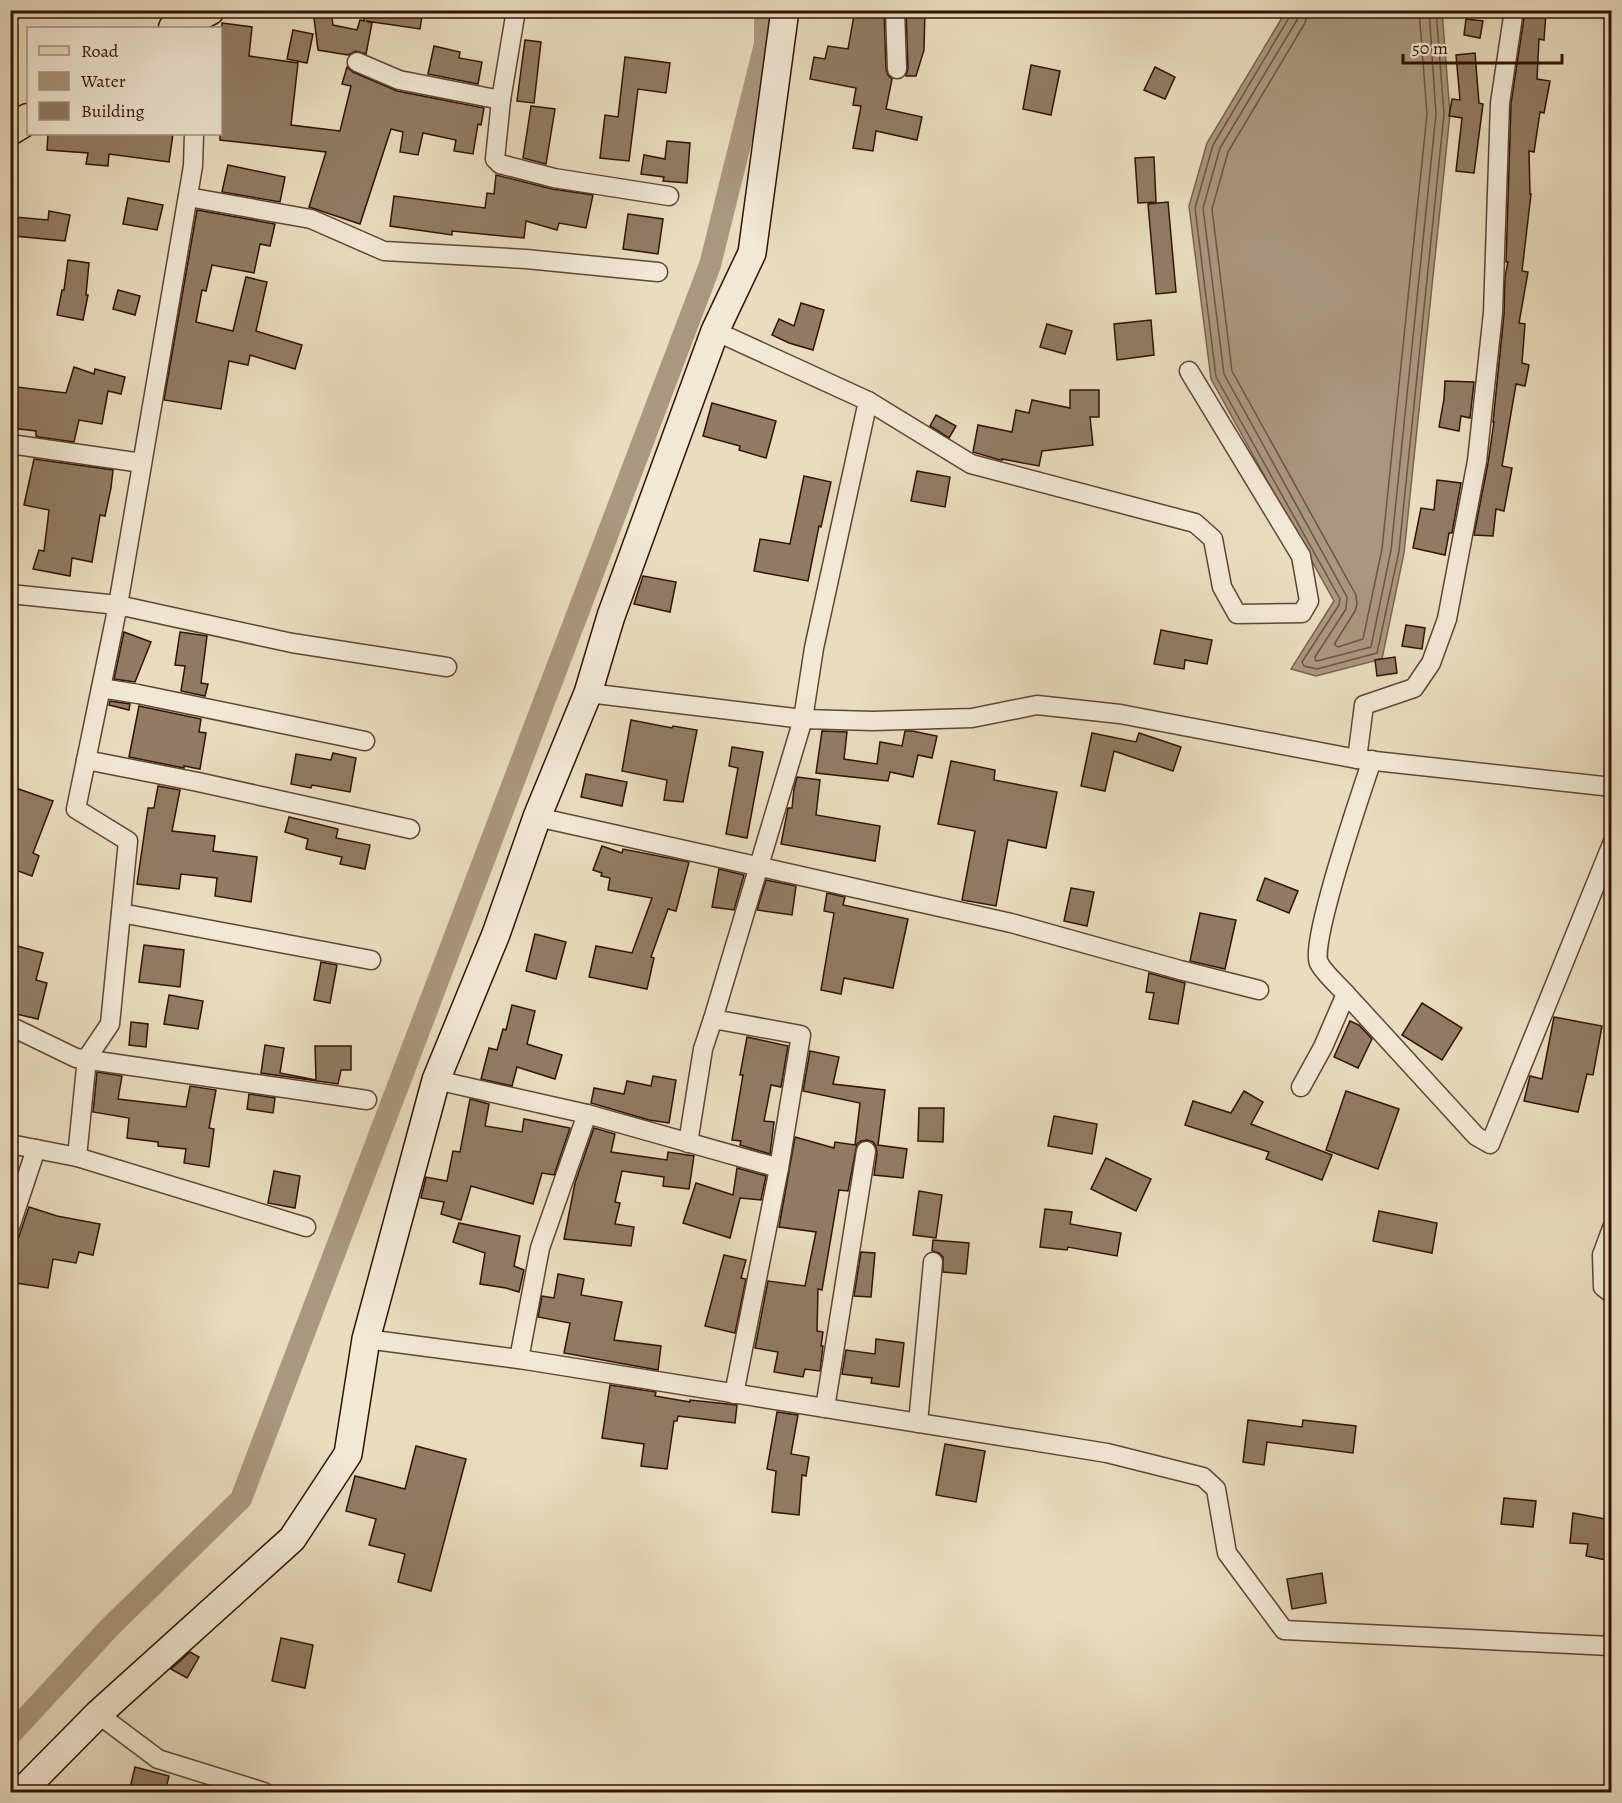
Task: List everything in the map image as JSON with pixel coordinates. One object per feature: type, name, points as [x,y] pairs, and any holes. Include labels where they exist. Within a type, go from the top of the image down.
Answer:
[{"type":"main road","points":[[10,130],[27,120]]},
{"type":"street","points":[[516,10],[501,100],[495,159],[500,164],[554,178],[669,196]]},
{"type":"street","points":[[21,1792],[98,1714],[292,1539],[348,1454],[366,1339],[436,1080],[496,934],[537,817],[588,693],[615,605],[715,331],[752,253],[785,10]]},
{"type":"street","points":[[895,10],[897,69]]},
{"type":"street","points":[[1514,10],[1500,103],[1493,313],[1477,461],[1447,619],[1431,663],[1414,688],[1364,705],[1364,760],[1318,945],[1318,962],[1476,1136],[1490,1144],[1611,844]]},
{"type":"street","points":[[357,62],[399,80],[501,100]]},
{"type":"street","points":[[77,1157],[87,1058],[110,1024],[128,841],[76,808],[118,605],[188,198],[193,166],[194,135]]},
{"type":"street","points":[[188,198],[311,219],[384,251],[526,259],[658,272]]},
{"type":"street","points":[[715,331],[868,401],[971,464],[1195,522],[1213,538],[1222,587],[1237,614],[1302,613],[1309,601],[1301,556],[1189,371]]},
{"type":"street","points":[[688,1143],[703,1048],[803,719],[814,648],[868,401]]},
{"type":"street","points":[[10,444],[142,463]]},
{"type":"street","points":[[10,594],[118,605],[292,643],[447,668]]},
{"type":"street","points":[[101,688],[365,741]]},
{"type":"street","points":[[588,693],[803,719],[873,721],[972,718],[1037,705],[1120,714],[1364,760],[1611,787]]},
{"type":"street","points":[[86,760],[198,782],[410,829]]},
{"type":"street","points":[[537,817],[1011,922],[1259,990]]},
{"type":"street","points":[[121,913],[371,960]]},
{"type":"street","points":[[1301,1087],[1323,1047],[1346,994]]},
{"type":"street","points":[[713,1019],[801,1035],[779,1168],[734,1394]]},
{"type":"street","points":[[10,1026],[76,1058],[367,1100]]},
{"type":"street","points":[[436,1080],[587,1114],[779,1168]]},
{"type":"street","points":[[519,1359],[540,1248],[587,1114]]},
{"type":"street","points":[[10,1144],[77,1157],[306,1227]]},
{"type":"street","points":[[10,1227],[36,1149]]},
{"type":"street","points":[[825,1408],[866,1151]]},
{"type":"street","points":[[1611,1228],[1602,1255],[1603,1287],[1611,1294]]},
{"type":"street","points":[[918,1423],[933,1262]]},
{"type":"street","points":[[366,1339],[519,1359],[1107,1454],[1203,1477],[1216,1490],[1227,1553],[1284,1630],[1610,1646]]},
{"type":"street","points":[[98,1714],[158,1759],[264,1792]]},
{"type":"water","points":[[1286,11],[1442,11],[1450,114],[1404,553],[1382,659],[1316,676],[1291,669],[1334,601],[1211,379],[1189,206],[1207,143]]},
{"type":"building","points":[[313,10],[331,10],[333,25],[357,30],[360,20],[364,21],[364,10],[423,10],[420,29],[366,21],[372,23],[366,54],[356,51],[348,55],[318,50]]},
{"type":"building","points":[[855,10],[884,10],[886,69],[892,79],[886,109],[922,117],[917,140],[876,131],[873,151],[853,148],[861,106],[853,105],[856,88],[810,79],[814,57],[825,59],[828,46],[848,49]]},
{"type":"building","points":[[906,10],[925,10],[924,50],[916,76],[906,76],[908,69]]},
{"type":"building","points":[[1525,11],[1546,12],[1544,40],[1539,39],[1537,79],[1550,81],[1544,113],[1540,112],[1534,152],[1529,151],[1531,194],[1522,271],[1528,272],[1519,323],[1525,324],[1522,363],[1529,365],[1525,386],[1516,384],[1502,466],[1512,468],[1504,511],[1496,509],[1493,536],[1474,535],[1494,422],[1508,262],[1506,262],[1511,104]]},
{"type":"building","points":[[1466,19],[1483,21],[1480,38],[1464,35]]},
{"type":"building","points":[[222,23],[252,27],[249,56],[298,63],[291,125],[340,131],[351,86],[342,84],[347,67],[353,72],[397,91],[484,108],[481,125],[478,124],[473,154],[454,151],[456,140],[423,133],[418,155],[400,152],[403,132],[391,129],[360,224],[309,207],[326,152],[220,140],[222,135]]},
{"type":"building","points":[[293,30],[313,34],[307,63],[287,59]]},
{"type":"building","points":[[525,40],[541,42],[534,103],[517,101]]},
{"type":"building","points":[[434,46],[460,52],[459,58],[482,62],[478,84],[428,74]]},
{"type":"building","points":[[1475,53],[1479,103],[1483,104],[1474,173],[1456,171],[1462,118],[1449,116],[1452,99],[1460,100],[1456,55]]},
{"type":"building","points":[[625,57],[670,63],[666,93],[638,89],[629,161],[600,158],[605,115],[618,117]]},
{"type":"building","points":[[1031,65],[1060,71],[1051,115],[1023,109]]},
{"type":"building","points":[[1155,67],[1175,77],[1165,99],[1144,90]]},
{"type":"building","points":[[531,106],[555,109],[546,164],[523,158]]},
{"type":"building","points":[[48,135],[173,135],[169,162],[109,154],[108,166],[86,164],[88,153],[47,150]]},
{"type":"building","points":[[667,141],[690,143],[687,183],[663,181],[664,177],[641,174],[644,155],[665,159]]},
{"type":"building","points":[[1154,157],[1156,202],[1138,203],[1135,158]]},
{"type":"building","points":[[228,165],[285,177],[280,202],[222,192]]},
{"type":"building","points":[[496,175],[552,189],[593,195],[586,228],[559,223],[557,230],[526,221],[524,238],[452,231],[452,235],[390,226],[394,196],[485,208],[487,193],[494,194]]},
{"type":"building","points":[[128,198],[163,205],[157,230],[123,224]]},
{"type":"building","points":[[1168,202],[1176,292],[1156,294],[1148,204]]},
{"type":"building","points":[[197,210],[275,224],[270,246],[260,244],[254,273],[212,265],[206,291],[202,290],[196,322],[233,331],[246,277],[267,282],[256,331],[302,345],[295,369],[250,355],[248,365],[229,361],[221,409],[164,400]]},
{"type":"building","points":[[49,211],[70,215],[65,241],[14,236],[15,217],[48,220]]},
{"type":"building","points":[[628,214],[663,219],[658,254],[623,249]]},
{"type":"building","points":[[68,260],[89,263],[86,295],[88,295],[83,320],[57,315],[62,290],[64,290]]},
{"type":"building","points":[[118,290],[140,296],[135,315],[113,309]]},
{"type":"building","points":[[801,303],[824,310],[813,350],[772,335],[779,319],[794,326]]},
{"type":"building","points":[[1151,320],[1154,355],[1117,360],[1114,324]]},
{"type":"building","points":[[1047,324],[1072,331],[1065,354],[1040,347]]},
{"type":"building","points":[[74,367],[94,374],[95,369],[125,377],[121,394],[108,391],[102,424],[79,420],[74,442],[39,437],[36,436],[36,431],[11,428],[17,387],[66,393]]},
{"type":"building","points":[[1445,381],[1474,382],[1470,418],[1461,416],[1459,431],[1439,427]]},
{"type":"building","points":[[1070,390],[1099,390],[1099,417],[1090,417],[1093,445],[1042,451],[1039,466],[1000,460],[973,452],[978,425],[1012,432],[1016,410],[1029,413],[1032,400],[1070,408]]},
{"type":"building","points":[[712,403],[776,421],[766,458],[739,450],[740,446],[703,436]]},
{"type":"building","points":[[936,415],[956,426],[949,438],[930,426]]},
{"type":"building","points":[[34,459],[113,470],[105,516],[100,515],[92,562],[72,558],[70,576],[33,569],[39,550],[44,551],[49,510],[24,505]]},
{"type":"building","points":[[917,471],[950,477],[945,507],[911,501]]},
{"type":"building","points":[[804,476],[831,482],[808,581],[754,571],[760,539],[790,544]]},
{"type":"building","points":[[1437,480],[1461,483],[1452,533],[1449,533],[1445,555],[1413,548],[1421,508],[1434,510]]},
{"type":"building","points":[[643,576],[676,582],[670,612],[634,604]]},
{"type":"building","points":[[1406,625],[1425,628],[1422,649],[1402,646]]},
{"type":"building","points":[[1161,630],[1212,640],[1207,664],[1185,660],[1184,669],[1154,664]]},
{"type":"building","points":[[124,632],[151,642],[135,682],[114,679]]},
{"type":"building","points":[[180,632],[207,636],[201,683],[208,684],[205,696],[181,691],[185,666],[175,665]]},
{"type":"building","points":[[1395,657],[1397,673],[1377,676],[1375,660]]},
{"type":"building","points":[[110,701],[130,704],[129,710],[109,705]]},
{"type":"building","points":[[139,706],[201,719],[199,732],[206,733],[200,769],[129,757]]},
{"type":"building","points":[[631,720],[697,730],[683,802],[664,800],[667,780],[622,771]]},
{"type":"building","points":[[822,731],[847,732],[844,759],[877,764],[880,742],[902,746],[905,731],[937,736],[932,758],[918,755],[913,777],[890,772],[888,781],[816,773]]},
{"type":"building","points":[[1092,733],[1136,742],[1139,733],[1181,747],[1173,771],[1114,751],[1105,791],[1081,786]]},
{"type":"building","points":[[732,747],[763,752],[747,838],[726,834],[738,768],[729,766]]},
{"type":"building","points":[[333,753],[356,758],[350,792],[312,785],[311,788],[291,784],[296,754],[331,760]]},
{"type":"building","points":[[951,761],[995,770],[994,780],[1057,792],[1046,848],[1008,840],[996,906],[962,900],[975,831],[938,824]]},
{"type":"building","points":[[586,774],[627,782],[622,806],[581,797]]},
{"type":"building","points":[[797,777],[820,780],[816,815],[880,826],[875,861],[781,844],[788,808],[792,808]]},
{"type":"building","points":[[10,786],[53,801],[33,853],[39,856],[32,876],[10,868]]},
{"type":"building","points":[[158,786],[180,790],[172,831],[215,836],[213,851],[257,857],[251,902],[215,896],[217,878],[181,874],[179,889],[137,884],[148,808],[154,808]]},
{"type":"building","points":[[289,817],[338,829],[336,838],[370,845],[365,869],[340,864],[342,857],[306,849],[308,839],[285,832]]},
{"type":"building","points":[[602,846],[622,853],[623,849],[689,862],[676,911],[668,909],[651,957],[654,958],[647,989],[589,977],[596,946],[632,953],[652,898],[608,890],[610,878],[601,876],[602,873],[593,870]]},
{"type":"building","points":[[719,869],[744,875],[734,910],[712,907]]},
{"type":"building","points":[[1265,878],[1298,891],[1289,913],[1257,900]]},
{"type":"building","points":[[766,880],[796,886],[792,915],[757,910]]},
{"type":"building","points":[[1071,888],[1094,892],[1087,926],[1064,921]]},
{"type":"building","points":[[827,893],[845,897],[843,905],[908,919],[893,988],[844,978],[841,994],[821,990],[834,913],[824,911]]},
{"type":"building","points":[[1200,913],[1236,920],[1225,969],[1190,961]]},
{"type":"building","points":[[535,934],[566,942],[556,979],[526,971]]},
{"type":"building","points":[[10,944],[43,953],[36,980],[47,983],[38,1019],[16,1014],[17,1010],[10,1008]]},
{"type":"building","points":[[144,945],[184,950],[180,987],[139,982]]},
{"type":"building","points":[[321,962],[337,965],[330,1003],[314,1000]]},
{"type":"building","points":[[1149,973],[1185,983],[1178,1024],[1149,1019],[1154,993],[1146,992]]},
{"type":"building","points":[[169,995],[203,1001],[198,1029],[164,1024]]},
{"type":"building","points":[[1422,1003],[1462,1028],[1442,1060],[1402,1035]]},
{"type":"building","points":[[512,1005],[535,1011],[527,1044],[562,1055],[555,1079],[517,1067],[512,1086],[481,1079],[489,1048],[497,1050],[503,1029],[506,1030]]},
{"type":"building","points":[[1554,1017],[1602,1026],[1593,1075],[1587,1074],[1578,1112],[1524,1101],[1530,1076],[1542,1079]]},
{"type":"building","points":[[1350,1021],[1359,1025],[1372,1039],[1358,1068],[1334,1057]]},
{"type":"building","points":[[131,1022],[148,1024],[146,1047],[129,1045]]},
{"type":"building","points":[[747,1037],[788,1046],[781,1087],[771,1085],[764,1121],[774,1122],[770,1154],[740,1145],[741,1141],[732,1140]]},
{"type":"building","points":[[265,1045],[284,1048],[280,1073],[316,1080],[315,1046],[351,1046],[351,1070],[341,1070],[338,1084],[261,1073]]},
{"type":"building","points":[[810,1051],[839,1057],[833,1084],[885,1090],[878,1145],[907,1149],[903,1178],[874,1175],[876,1146],[867,1140],[857,1144],[848,1191],[839,1190],[822,1290],[818,1289],[817,1331],[823,1332],[820,1371],[805,1369],[803,1377],[774,1372],[778,1352],[755,1348],[768,1281],[805,1286],[816,1232],[779,1227],[795,1137],[834,1148],[835,1142],[855,1145],[860,1103],[803,1091]]},
{"type":"building","points":[[97,1072],[122,1076],[118,1099],[186,1107],[190,1086],[216,1090],[209,1128],[214,1129],[209,1167],[184,1163],[186,1149],[158,1146],[158,1142],[127,1138],[129,1118],[93,1112]]},
{"type":"building","points":[[653,1076],[676,1080],[669,1123],[649,1120],[591,1103],[594,1088],[624,1094],[627,1081],[651,1086]]},
{"type":"building","points":[[1244,1091],[1263,1102],[1251,1124],[1332,1155],[1322,1180],[1266,1159],[1269,1152],[1185,1125],[1193,1101],[1231,1113]]},
{"type":"building","points":[[1346,1091],[1399,1109],[1378,1169],[1326,1150]]},
{"type":"building","points":[[249,1094],[275,1098],[273,1113],[247,1109]]},
{"type":"building","points":[[470,1099],[489,1104],[485,1126],[522,1132],[524,1119],[570,1128],[554,1175],[542,1173],[533,1204],[471,1186],[461,1220],[441,1214],[444,1202],[421,1198],[426,1177],[447,1181],[453,1151],[460,1152]]},
{"type":"building","points":[[919,1108],[944,1108],[943,1142],[918,1141]]},
{"type":"building","points":[[1054,1116],[1097,1124],[1092,1154],[1048,1146]]},
{"type":"building","points":[[594,1128],[615,1134],[611,1152],[667,1160],[668,1152],[694,1156],[689,1189],[663,1186],[664,1177],[622,1171],[615,1202],[620,1203],[615,1224],[634,1227],[631,1246],[564,1239],[575,1183]]},
{"type":"building","points":[[1106,1158],[1151,1179],[1136,1211],[1091,1189]]},
{"type":"building","points":[[737,1168],[766,1176],[761,1200],[740,1198],[730,1238],[683,1223],[696,1183],[733,1195]]},
{"type":"building","points":[[274,1171],[300,1176],[295,1208],[268,1203]]},
{"type":"building","points":[[919,1191],[942,1195],[936,1238],[913,1235]]},
{"type":"building","points":[[29,1207],[57,1216],[100,1224],[93,1255],[79,1252],[76,1263],[53,1259],[48,1288],[10,1282],[10,1251],[14,1251]]},
{"type":"building","points":[[1045,1209],[1072,1212],[1070,1224],[1121,1233],[1117,1256],[1068,1247],[1067,1250],[1040,1247]]},
{"type":"building","points":[[1379,1211],[1437,1223],[1432,1253],[1373,1241]]},
{"type":"building","points":[[459,1223],[520,1236],[514,1266],[524,1270],[519,1292],[480,1284],[485,1253],[453,1242]]},
{"type":"building","points":[[933,1240],[969,1243],[966,1274],[943,1272],[943,1257],[932,1251]]},
{"type":"building","points":[[861,1252],[875,1253],[871,1297],[854,1296]]},
{"type":"building","points":[[724,1255],[746,1260],[741,1278],[746,1279],[735,1333],[705,1326]]},
{"type":"building","points":[[558,1274],[584,1279],[581,1295],[622,1302],[614,1340],[661,1346],[658,1370],[564,1353],[570,1323],[538,1317],[542,1296],[554,1298]]},
{"type":"building","points":[[876,1339],[904,1343],[899,1387],[871,1383],[872,1378],[842,1374],[846,1350],[875,1354]]},
{"type":"building","points":[[610,1385],[656,1392],[655,1396],[690,1402],[690,1400],[737,1405],[735,1423],[678,1416],[677,1421],[674,1421],[667,1469],[641,1466],[644,1444],[602,1438]]},
{"type":"building","points":[[777,1412],[798,1415],[791,1454],[809,1457],[806,1476],[802,1475],[799,1515],[772,1512],[776,1471],[767,1469]]},
{"type":"building","points":[[1248,1420],[1302,1427],[1303,1420],[1356,1426],[1353,1453],[1267,1442],[1264,1465],[1243,1462]]},
{"type":"building","points":[[945,1444],[985,1451],[976,1502],[936,1495]]},
{"type":"building","points":[[416,1446],[466,1459],[431,1591],[398,1582],[405,1554],[369,1545],[376,1519],[346,1511],[355,1476],[405,1489]]},
{"type":"building","points":[[1504,1498],[1536,1501],[1533,1527],[1501,1524]]},
{"type":"building","points":[[1573,1513],[1611,1520],[1611,1561],[1586,1556],[1588,1544],[1570,1543]]},
{"type":"building","points":[[1322,1573],[1326,1603],[1292,1609],[1287,1579]]},
{"type":"building","points":[[281,1638],[313,1645],[305,1688],[272,1681]]},
{"type":"building","points":[[190,1652],[199,1657],[187,1678],[171,1669]]},
{"type":"building","points":[[135,1767],[169,1776],[165,1792],[129,1792]]},
{"type":"waterway","points":[[10,1735],[109,1628],[241,1499],[710,265],[765,44],[765,10]]}]
